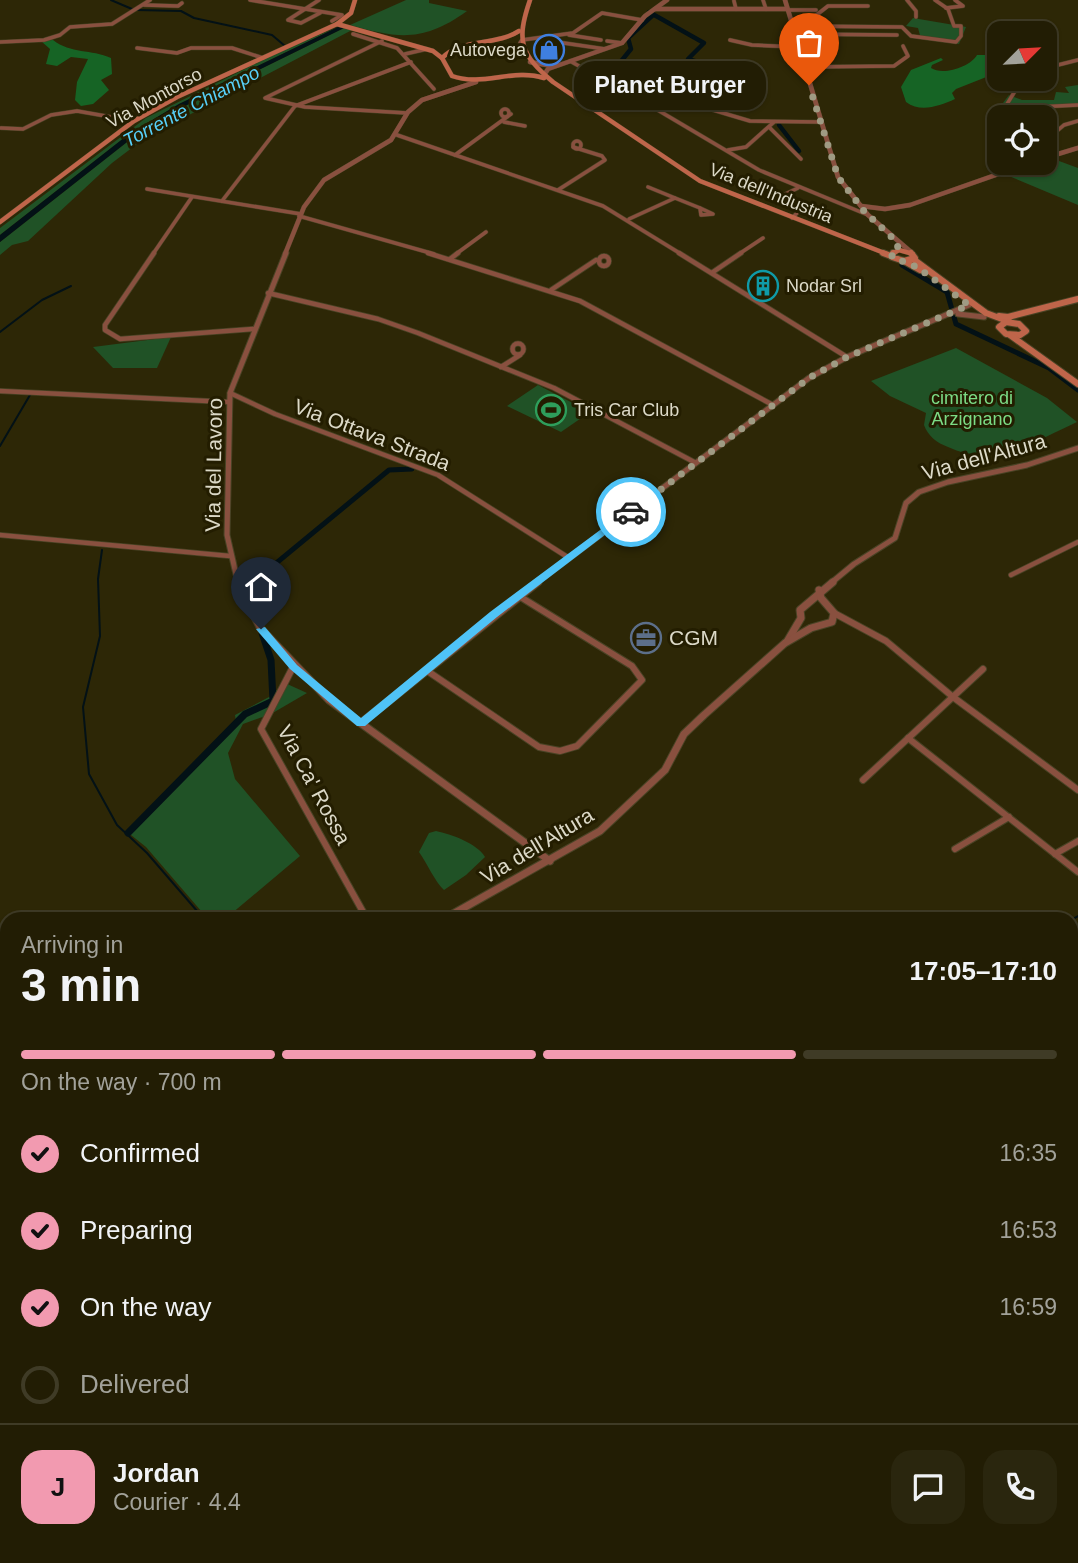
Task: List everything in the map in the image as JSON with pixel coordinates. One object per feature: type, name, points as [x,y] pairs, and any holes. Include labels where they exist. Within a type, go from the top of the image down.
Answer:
[{"type":"main road","points":[[334,22],[351,13],[355,0]]},
{"type":"main road","name":"Via dell'Industria","points":[[530,0],[519,31],[521,45],[530,62],[553,82],[700,181],[880,251],[893,253],[985,315]]},
{"type":"main road","points":[[334,22],[352,31],[416,48],[453,48],[496,42],[521,45]]},
{"type":"main road","name":"Via Montorso","points":[[0,222],[134,121],[334,22]]},
{"type":"main road","points":[[496,42],[519,31]]},
{"type":"main road","points":[[442,58],[453,48]]},
{"type":"main road","points":[[428,49],[442,58],[452,76]]},
{"type":"main road","points":[[520,74],[528,69],[530,62]]},
{"type":"main road","name":"Via dell'Industria","points":[[452,76],[476,82],[520,74],[537,75],[553,82]]},
{"type":"main road","points":[[893,253],[911,252],[913,259],[1000,325],[1013,322],[1037,310]]},
{"type":"main road","points":[[904,261],[913,259]]},
{"type":"main road","points":[[985,315],[1008,317],[1078,299]]},
{"type":"main road","points":[[1010,335],[1023,331],[1037,310]]},
{"type":"main road","points":[[985,315],[1013,322],[1023,331],[1028,348]]},
{"type":"main road","points":[[1000,325],[1000,331],[1010,335],[1078,384]]},
{"type":"street","points":[[0,43],[44,40],[60,35],[67,27],[112,24],[150,0]]},
{"type":"street","points":[[250,0],[342,15],[334,22]]},
{"type":"street","points":[[275,5],[282,0]]},
{"type":"street","points":[[319,0],[288,20],[301,23],[321,12]]},
{"type":"street","points":[[544,75],[545,70],[622,43],[642,18],[667,0]]},
{"type":"street","points":[[763,0],[766,9]]},
{"type":"street","points":[[785,0],[838,177],[860,206],[911,252]]},
{"type":"street","points":[[840,0],[843,6]]},
{"type":"street","points":[[907,0],[916,11],[916,17]]},
{"type":"street","points":[[793,26],[902,27],[911,36],[956,42],[962,31],[961,26],[954,24],[946,8],[934,0]]},
{"type":"street","points":[[946,8],[963,6],[955,0]]},
{"type":"street","points":[[734,1],[736,9]]},
{"type":"street","points":[[144,5],[178,6],[182,3]]},
{"type":"street","points":[[815,26],[814,17],[828,6],[868,6]]},
{"type":"street","points":[[654,9],[816,10]]},
{"type":"street","points":[[549,39],[567,35],[602,13],[642,18]]},
{"type":"street","points":[[795,34],[899,37],[893,27]]},
{"type":"street","points":[[352,31],[382,41],[405,54],[438,90]]},
{"type":"street","points":[[567,35],[601,40]]},
{"type":"street","points":[[521,45],[526,39],[549,39],[607,50]]},
{"type":"street","points":[[730,40],[752,45],[798,47]]},
{"type":"street","points":[[382,41],[265,98],[295,106],[407,113]]},
{"type":"street","points":[[607,41],[622,43]]},
{"type":"street","points":[[803,67],[894,66],[908,56],[903,46]]},
{"type":"street","points":[[137,48],[177,53],[191,48],[232,48],[264,58]]},
{"type":"street","points":[[405,54],[416,48]]},
{"type":"street","points":[[1057,65],[1078,60]]},
{"type":"street","points":[[570,61],[759,170],[857,214],[927,201],[993,175]]},
{"type":"street","points":[[222,201],[295,106],[411,62]]},
{"type":"street","points":[[530,62],[560,65]]},
{"type":"street","points":[[452,76],[450,84],[416,103],[407,113],[397,135],[603,206],[629,219],[847,357]]},
{"type":"street","points":[[438,90],[476,82]]},
{"type":"street","points":[[1015,91],[1001,114],[1016,108],[1078,105]]},
{"type":"street","points":[[654,108],[693,104],[750,121],[821,122]]},
{"type":"street","points":[[1,128],[23,130],[36,119],[75,111],[134,121]]},
{"type":"street","points":[[455,155],[506,121],[511,114],[501,115],[506,121],[525,126]]},
{"type":"street","points":[[1057,131],[1064,125],[1078,121]]},
{"type":"street","points":[[728,150],[746,147],[774,122]]},
{"type":"street","points":[[769,127],[775,130],[801,159]]},
{"type":"street","name":"Via del Lavoro","points":[[397,135],[377,150],[329,173],[318,184],[300,215],[253,328],[228,402],[227,535],[230,556],[237,582],[256,620],[293,667],[361,723],[550,862]]},
{"type":"street","points":[[558,190],[605,160],[573,147],[583,145],[587,151]]},
{"type":"street","points":[[1057,154],[1078,148]]},
{"type":"street","points":[[648,187],[700,208]]},
{"type":"street","points":[[792,218],[800,211],[775,199],[798,188]]},
{"type":"street","points":[[147,189],[300,215],[551,290],[580,301],[773,405]]},
{"type":"street","points":[[192,197],[105,325],[105,330],[113,337],[130,339],[253,328]]},
{"type":"street","points":[[629,219],[675,198]]},
{"type":"street","points":[[450,259],[486,232]]},
{"type":"street","points":[[713,272],[763,238]]},
{"type":"street","points":[[893,253],[897,242]]},
{"type":"street","points":[[551,290],[587,265],[599,262]]},
{"type":"street","points":[[268,293],[378,319],[501,367],[608,413],[696,463]]},
{"type":"street","points":[[361,723],[519,596],[809,378],[847,357],[969,305]]},
{"type":"street","points":[[947,314],[985,315]]},
{"type":"street","points":[[501,367],[523,353],[526,349],[520,345],[513,346],[511,351],[515,358]]},
{"type":"street","points":[[0,391],[228,402]]},
{"type":"street","name":"Via Ottava Strada","points":[[230,393],[275,414],[438,475],[569,558]]},
{"type":"street","name":"Via dell'Altura","points":[[785,643],[801,618],[800,610],[808,605],[820,590],[895,538],[900,529],[903,507],[918,493],[1028,464],[1078,447]]},
{"type":"street","points":[[0,535],[230,556]]},
{"type":"street","points":[[1011,575],[1078,541]]},
{"type":"street","points":[[820,590],[827,606],[834,613],[866,628],[906,656],[953,696],[1078,790]]},
{"type":"street","points":[[426,670],[539,747],[560,751],[577,746],[642,680],[632,666],[519,596]]},
{"type":"street","points":[[808,605],[827,606]]},
{"type":"street","points":[[834,613],[830,623],[855,624]]},
{"type":"street","points":[[801,618],[819,625]]},
{"type":"street","name":"Via dell'Altura","points":[[453,912],[488,897],[600,831],[646,789],[668,764],[688,730],[785,643],[819,625],[830,623]]},
{"type":"street","name":"Via Ca' Rossa","points":[[293,667],[261,729],[363,912]]},
{"type":"street","points":[[863,780],[983,669]]},
{"type":"street","points":[[908,738],[1078,872]]},
{"type":"street","points":[[955,849],[1009,817]]},
{"type":"street","points":[[1055,854],[1078,841]]},
{"type":"green space","points":[[406,0],[429,0],[429,3],[467,11],[437,28],[411,35],[383,33],[350,25]]},
{"type":"green space","points":[[913,18],[966,27],[959,44],[921,39],[918,28],[906,26]]},
{"type":"green space","points":[[338,27],[179,104],[129,134],[0,235],[0,228],[146,118],[283,50]]},
{"type":"green space","points":[[344,28],[352,30],[145,138],[112,163],[28,241],[12,245],[0,255],[0,242],[141,131],[187,105]]},
{"type":"green space","points":[[53,40],[67,47],[111,58],[112,74],[101,80],[109,90],[93,104],[81,106],[75,100],[77,82],[88,59],[71,57],[57,66],[46,64],[50,49],[41,41]]},
{"type":"green space","points":[[977,55],[987,55],[987,77],[956,89],[952,93],[955,99],[924,108],[906,102],[901,87],[911,70],[941,58],[943,60],[931,68],[949,71],[969,63]]},
{"type":"green space","points":[[1078,85],[1078,104],[1002,105],[1009,95],[1022,100],[1054,100],[1056,92],[1069,93],[1065,87]]},
{"type":"green space","points":[[1057,160],[1078,168],[1078,205],[1006,175],[1057,175]]},
{"type":"green space","points":[[171,337],[157,368],[113,368],[93,347]]},
{"type":"green space","name":"cimitero di Arzignano","points":[[956,348],[1047,398],[1077,422],[1015,449],[998,453],[965,453],[948,447],[928,433],[924,425],[926,413],[890,396],[871,381]]},
{"type":"green space","name":"Tris Car Club","points":[[538,385],[590,412],[561,432],[507,406]]},
{"type":"green space","points":[[285,683],[307,693],[271,714],[243,724],[228,753],[235,779],[300,856],[233,912],[202,912],[146,847],[126,831],[165,797],[236,722],[235,715],[269,697]]},
{"type":"green space","points":[[436,831],[470,844],[485,857],[466,875],[444,890],[419,852],[429,833]]},
{"type":"shaded area","points":[[338,27],[344,28],[187,105],[141,131],[0,242],[0,235],[129,134],[179,104]]},
{"type":"waterway","points":[[111,0],[132,9]]},
{"type":"waterway","points":[[137,10],[181,11],[194,18],[272,35],[285,46]]},
{"type":"waterway","points":[[649,12],[704,43],[688,59],[707,65]]},
{"type":"waterway","points":[[653,15],[628,38],[631,49],[618,65],[681,103]]},
{"type":"waterway","points":[[779,125],[799,151]]},
{"type":"waterway","points":[[902,265],[947,292],[956,324],[1049,368],[1078,390]]},
{"type":"waterway","points":[[0,332],[42,300],[71,286]]},
{"type":"waterway","points":[[0,446],[30,395]]},
{"type":"waterway","points":[[267,583],[263,574],[389,470],[412,469]]},
{"type":"waterway","points":[[102,550],[98,579],[100,636],[83,707],[89,774],[117,825],[147,853],[198,912]]},
{"type":"waterway","points":[[128,833],[245,714],[273,701],[271,660],[260,627],[271,594],[266,582]]},
{"type":"way so far","points":[[631,512],[809,378],[847,357],[947,314],[967,309],[969,305],[917,267],[892,257],[891,254],[899,246],[897,242],[864,211],[838,177],[809,85]]},
{"type":"place","name":"Autovega","points":[[549,50]]},
{"type":"place","name":"Planet Burger","points":[[809,85]]},
{"type":"place","name":"Nodar Srl","points":[[763,286]]},
{"type":"place","name":"Tris Car Club","points":[[551,410]]},
{"type":"place","name":"CGM","points":[[646,638]]},
{"type":"route","points":[[261,629],[293,667],[329,700],[361,723],[494,615],[631,512]]},
{"type":"water label","name":"Torrente Chiampo","points":[[191,106]]}]
